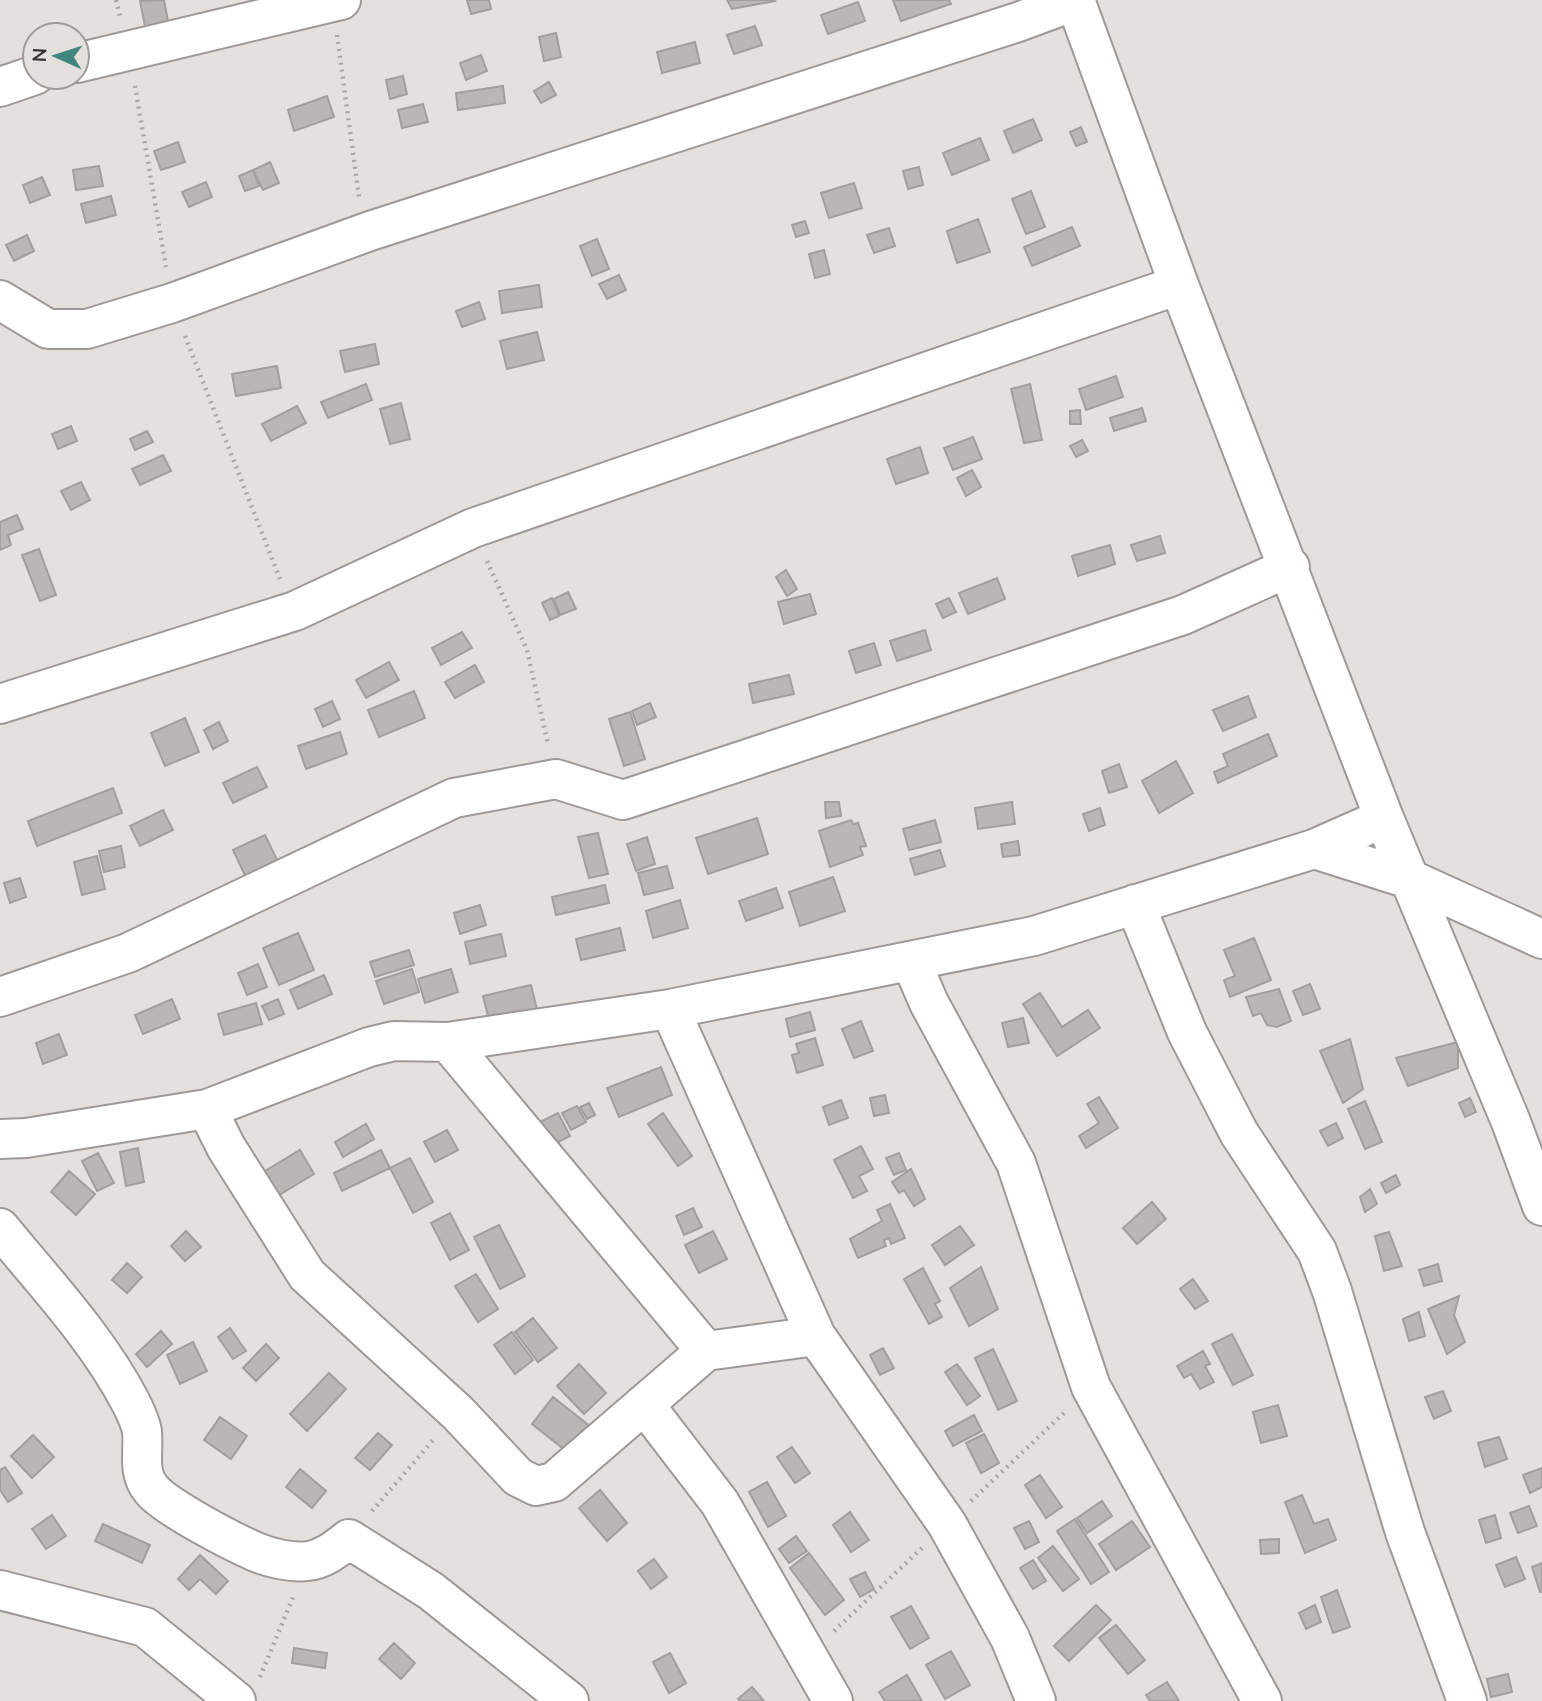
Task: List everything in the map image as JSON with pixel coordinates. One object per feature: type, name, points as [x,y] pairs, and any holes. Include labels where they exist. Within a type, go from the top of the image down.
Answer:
[{"type":"street","points":[[0,300],[48,329],[88,329],[172,303],[370,231],[1018,22],[1075,0],[1179,285],[1290,567],[1384,818],[1511,1122],[1542,1206]]},
{"type":"street","points":[[91,60],[337,1]]},
{"type":"street","points":[[0,87],[21,80]]},
{"type":"street","points":[[0,704],[295,611],[473,528],[1179,285]]},
{"type":"street","points":[[0,996],[128,953],[454,798],[556,779],[623,800],[1183,615],[1290,567]]},
{"type":"street","points":[[0,1139],[26,1138],[207,1109],[369,1047],[394,1041],[448,1042],[670,1009],[1034,936],[1314,849],[1384,818]]},
{"type":"street","points":[[1314,849],[1412,880],[1542,939]]},
{"type":"street","points":[[1135,904],[1187,1031],[1239,1133],[1317,1251],[1332,1291],[1405,1532],[1467,1701]]},
{"type":"street","points":[[911,961],[929,1003],[1016,1163],[1091,1387],[1262,1701]]},
{"type":"street","points":[[670,1009],[816,1336],[947,1524],[1010,1637],[1036,1701]]},
{"type":"street","points":[[448,1042],[706,1351]]},
{"type":"street","points":[[207,1109],[226,1147],[307,1275],[458,1413],[526,1483],[544,1486],[554,1482],[706,1351],[816,1336]]},
{"type":"street","points":[[1511,1122],[1542,1150]]},
{"type":"street","points":[[0,1228],[119,1381],[142,1431],[141,1460],[144,1478],[151,1490],[167,1502],[257,1552],[281,1559],[307,1561],[326,1556],[349,1539],[431,1591],[569,1701]]},
{"type":"street","points":[[644,1405],[720,1503],[833,1701]]},
{"type":"street","points":[[0,1590],[145,1627],[247,1692]]},
{"type":"path","points":[[337,1],[358,193],[370,231]]},
{"type":"path","points":[[473,528],[527,650],[556,779]]},
{"type":"path","points":[[349,1539],[458,1413]]},
{"type":"path","points":[[247,1692],[307,1561]]},
{"type":"building","points":[[164,0],[169,27],[146,31],[140,1]]},
{"type":"building","points":[[467,0],[489,0],[491,9],[471,14]]},
{"type":"building","points":[[727,0],[774,0],[775,1],[732,9]]},
{"type":"building","points":[[893,0],[949,0],[951,4],[901,21]]},
{"type":"building","points":[[858,2],[865,21],[828,34],[821,15]]},
{"type":"building","points":[[755,26],[762,45],[734,54],[727,35]]},
{"type":"building","points":[[556,33],[561,57],[544,61],[539,37]]},
{"type":"building","points":[[695,42],[700,63],[662,73],[657,52]]},
{"type":"building","points":[[481,55],[487,71],[466,80],[460,63]]},
{"type":"building","points":[[403,76],[407,94],[390,99],[386,80]]},
{"type":"building","points":[[549,82],[556,95],[541,103],[534,91]]},
{"type":"building","points":[[503,86],[505,103],[458,110],[456,93]]},
{"type":"building","points":[[327,96],[334,117],[294,131],[288,110]]},
{"type":"building","points":[[423,104],[428,122],[402,128],[398,110]]},
{"type":"building","points":[[1033,119],[1042,140],[1013,153],[1004,131]]},
{"type":"building","points":[[1081,127],[1087,142],[1076,146],[1070,132]]},
{"type":"building","points":[[980,138],[989,160],[952,175],[943,153]]},
{"type":"building","points":[[178,142],[185,162],[161,170],[154,151]]},
{"type":"building","points":[[270,162],[279,183],[263,190],[253,170]]},
{"type":"building","points":[[99,166],[103,186],[76,190],[73,170]]},
{"type":"building","points":[[919,167],[923,185],[908,189],[903,171]]},
{"type":"building","points":[[253,170],[259,186],[245,191],[239,176]]},
{"type":"building","points":[[42,177],[50,195],[30,203],[23,185]]},
{"type":"building","points":[[206,182],[212,197],[189,207],[182,192]]},
{"type":"building","points":[[854,183],[862,208],[829,218],[821,193]]},
{"type":"building","points":[[1031,191],[1045,227],[1026,234],[1012,199]]},
{"type":"building","points":[[111,196],[116,215],[86,223],[81,204]]},
{"type":"building","points":[[978,219],[990,252],[957,263],[947,231]]},
{"type":"building","points":[[805,221],[809,233],[796,237],[792,225]]},
{"type":"building","points":[[1072,227],[1080,246],[1032,266],[1024,247]]},
{"type":"building","points":[[889,228],[895,246],[874,253],[867,235]]},
{"type":"building","points":[[27,235],[34,251],[14,261],[6,245]]},
{"type":"building","points":[[597,239],[609,269],[592,276],[580,246]]},
{"type":"building","points":[[824,250],[830,274],[815,278],[809,254]]},
{"type":"building","points":[[619,275],[626,290],[607,299],[599,284]]},
{"type":"building","points":[[539,285],[542,307],[502,313],[499,291]]},
{"type":"building","points":[[479,302],[485,319],[462,327],[456,311]]},
{"type":"building","points":[[537,332],[544,360],[507,369],[500,341]]},
{"type":"building","points":[[375,344],[379,364],[345,372],[340,351]]},
{"type":"building","points":[[277,366],[281,388],[236,396],[232,374]]},
{"type":"building","points":[[1116,376],[1123,397],[1086,410],[1079,389]]},
{"type":"building","points":[[366,384],[372,400],[328,418],[321,402]]},
{"type":"building","points":[[1030,384],[1042,440],[1024,443],[1011,389]]},
{"type":"building","points":[[401,403],[410,439],[390,444],[380,409]]},
{"type":"building","points":[[297,406],[306,423],[271,441],[262,424]]},
{"type":"building","points":[[1142,408],[1146,421],[1114,431],[1110,418]]},
{"type":"building","points":[[1080,410],[1081,424],[1070,424],[1070,411]]},
{"type":"building","points":[[71,426],[77,441],[58,449],[52,434]]},
{"type":"building","points":[[147,431],[153,442],[135,450],[130,439]]},
{"type":"building","points":[[973,437],[982,459],[953,470],[944,448]]},
{"type":"building","points":[[1082,440],[1088,451],[1076,457],[1070,446]]},
{"type":"building","points":[[920,447],[928,473],[896,484],[887,459]]},
{"type":"building","points":[[163,455],[171,471],[140,485],[132,469]]},
{"type":"building","points":[[972,470],[981,487],[966,496],[957,478]]},
{"type":"building","points":[[81,482],[90,500],[71,510],[61,491]]},
{"type":"building","points":[[17,515],[23,529],[8,535],[11,545],[0,550],[0,522]]},
{"type":"building","points":[[1160,536],[1165,553],[1137,561],[1131,545]]},
{"type":"building","points":[[1110,545],[1115,564],[1078,576],[1072,556]]},
{"type":"building","points":[[39,549],[56,595],[40,601],[22,555]]},
{"type":"building","points":[[786,570],[797,589],[787,596],[776,577]]},
{"type":"building","points":[[997,578],[1005,599],[968,614],[959,593]]},
{"type":"building","points":[[568,592],[576,609],[560,615],[554,599]]},
{"type":"building","points":[[810,594],[816,614],[784,624],[778,602]]},
{"type":"building","points":[[552,598],[559,616],[550,620],[542,603]]},
{"type":"building","points":[[949,598],[956,612],[943,618],[936,604]]},
{"type":"building","points":[[925,630],[931,650],[897,661],[890,641]]},
{"type":"building","points":[[462,632],[472,648],[441,665],[432,648]]},
{"type":"building","points":[[874,643],[881,665],[856,673],[849,651]]},
{"type":"building","points":[[389,662],[399,680],[366,698],[356,680]]},
{"type":"building","points":[[475,665],[484,682],[455,698],[445,682]]},
{"type":"building","points":[[789,675],[794,694],[753,703],[749,684]]},
{"type":"building","points":[[414,691],[425,718],[379,737],[368,710]]},
{"type":"building","points":[[1248,696],[1256,717],[1223,731],[1213,710]]},
{"type":"building","points":[[332,701],[340,719],[323,727],[315,709]]},
{"type":"building","points":[[650,703],[656,717],[637,725],[632,711]]},
{"type":"building","points":[[630,712],[645,759],[624,766],[609,719]]},
{"type":"building","points":[[185,718],[199,752],[165,766],[151,733]]},
{"type":"building","points":[[219,722],[228,741],[213,749],[204,730]]},
{"type":"building","points":[[340,732],[347,754],[306,769],[298,746]]},
{"type":"building","points":[[1268,734],[1277,756],[1218,783],[1214,772],[1228,766],[1223,754]]},
{"type":"building","points":[[1176,761],[1193,793],[1159,813],[1142,781]]},
{"type":"building","points":[[1119,764],[1127,787],[1109,793],[1102,771]]},
{"type":"building","points":[[257,767],[267,787],[233,803],[223,783]]},
{"type":"building","points":[[113,788],[122,813],[37,846],[28,821]]},
{"type":"building","points":[[825,802],[839,802],[841,816],[826,818]]},
{"type":"building","points":[[1012,802],[1015,824],[978,829],[975,808]]},
{"type":"building","points":[[1100,808],[1105,825],[1089,831],[1083,814]]},
{"type":"building","points":[[163,810],[173,830],[140,846],[130,826]]},
{"type":"building","points":[[757,818],[768,854],[708,874],[696,838]]},
{"type":"building","points":[[851,820],[853,824],[858,823],[866,846],[860,847],[863,855],[830,867],[819,831]]},
{"type":"building","points":[[935,820],[941,842],[909,850],[903,829]]},
{"type":"building","points":[[598,833],[608,874],[589,878],[578,837]]},
{"type":"building","points":[[265,835],[281,868],[249,884],[233,850]]},
{"type":"building","points":[[647,837],[655,864],[636,871],[627,844]]},
{"type":"building","points":[[1018,841],[1020,855],[1003,857],[1001,844]]},
{"type":"building","points":[[121,846],[125,867],[104,872],[99,851]]},
{"type":"building","points":[[940,850],[945,866],[915,875],[910,859]]},
{"type":"building","points":[[97,856],[105,889],[82,895],[74,862]]},
{"type":"building","points":[[667,866],[673,888],[644,895],[638,873]]},
{"type":"building","points":[[833,877],[845,911],[800,926],[789,892]]},
{"type":"building","points":[[20,878],[26,897],[10,903],[4,883]]},
{"type":"building","points":[[605,885],[609,903],[556,915],[552,897]]},
{"type":"building","points":[[776,888],[783,908],[746,921],[739,901]]},
{"type":"building","points":[[680,900],[688,928],[653,938],[646,911]]},
{"type":"building","points":[[480,905],[486,925],[460,934],[454,913]]},
{"type":"building","points":[[620,928],[625,950],[581,960],[576,939]]},
{"type":"building","points":[[298,933],[314,970],[279,985],[263,948]]},
{"type":"building","points":[[501,934],[506,956],[470,964],[465,942]]},
{"type":"building","points":[[1254,938],[1271,980],[1230,997],[1224,980],[1235,976],[1224,950]]},
{"type":"building","points":[[409,950],[414,965],[375,977],[370,962]]},
{"type":"building","points":[[258,964],[267,987],[247,995],[238,973]]},
{"type":"building","points":[[412,969],[419,992],[384,1004],[376,981]]},
{"type":"building","points":[[451,969],[458,992],[425,1003],[418,979]]},
{"type":"building","points":[[324,975],[332,994],[298,1009],[290,990]]},
{"type":"building","points":[[1310,984],[1320,1009],[1303,1015],[1293,991]]},
{"type":"building","points":[[531,985],[538,1014],[490,1024],[483,996]]},
{"type":"building","points":[[1279,989],[1291,1021],[1277,1027],[1267,1025],[1261,1013],[1253,1016],[1246,997]]},
{"type":"building","points":[[1040,993],[1062,1027],[1088,1010],[1100,1028],[1057,1056],[1023,1004]]},
{"type":"building","points":[[172,999],[180,1019],[143,1034],[135,1015]]},
{"type":"building","points":[[278,999],[284,1014],[269,1020],[262,1006]]},
{"type":"building","points":[[256,1003],[262,1024],[224,1035],[218,1014]]},
{"type":"building","points":[[810,1012],[815,1030],[790,1037],[786,1019]]},
{"type":"building","points":[[1023,1018],[1029,1043],[1008,1047],[1002,1023]]},
{"type":"building","points":[[861,1021],[873,1051],[854,1058],[842,1029]]},
{"type":"building","points":[[59,1034],[67,1055],[43,1064],[36,1043]]},
{"type":"building","points":[[815,1038],[823,1065],[797,1073],[792,1055],[799,1053],[796,1044]]},
{"type":"building","points":[[1350,1039],[1363,1089],[1343,1103],[1320,1051]]},
{"type":"building","points":[[1458,1042],[1458,1068],[1408,1086],[1396,1058]]},
{"type":"building","points":[[661,1067],[672,1095],[619,1117],[607,1088]]},
{"type":"building","points":[[885,1095],[889,1113],[874,1116],[870,1098]]},
{"type":"building","points":[[1099,1097],[1118,1128],[1086,1148],[1079,1136],[1099,1123],[1087,1104]]},
{"type":"building","points":[[1470,1098],[1476,1112],[1465,1117],[1459,1103]]},
{"type":"building","points":[[841,1100],[848,1118],[829,1125],[823,1107]]},
{"type":"building","points":[[1365,1101],[1382,1142],[1365,1149],[1348,1109]]},
{"type":"building","points":[[589,1103],[595,1115],[587,1119],[580,1107]]},
{"type":"building","points":[[577,1106],[586,1122],[571,1130],[562,1113]]},
{"type":"building","points":[[558,1113],[570,1136],[549,1147],[536,1124]]},
{"type":"building","points":[[663,1113],[692,1156],[678,1166],[648,1124]]},
{"type":"building","points":[[1336,1123],[1343,1138],[1328,1146],[1320,1131]]},
{"type":"building","points":[[366,1124],[374,1139],[343,1157],[335,1142]]},
{"type":"building","points":[[447,1130],[458,1150],[435,1162],[424,1142]]},
{"type":"building","points":[[861,1146],[873,1169],[859,1176],[867,1191],[853,1198],[834,1160]]},
{"type":"building","points":[[138,1148],[144,1182],[126,1186],[120,1152]]},
{"type":"building","points":[[300,1150],[314,1174],[274,1198],[260,1174]]},
{"type":"building","points":[[381,1150],[390,1168],[342,1191],[334,1173]]},
{"type":"building","points":[[98,1153],[114,1183],[97,1191],[82,1161]]},
{"type":"building","points":[[899,1153],[906,1170],[894,1175],[886,1158]]},
{"type":"building","points":[[410,1158],[433,1202],[413,1213],[390,1168]]},
{"type":"building","points":[[911,1169],[925,1199],[914,1206],[904,1190],[899,1193],[892,1182]]},
{"type":"building","points":[[69,1171],[95,1194],[76,1215],[51,1192]]},
{"type":"building","points":[[1396,1175],[1400,1185],[1386,1193],[1381,1183]]},
{"type":"building","points":[[1370,1189],[1377,1204],[1365,1212],[1360,1197]]},
{"type":"building","points":[[1152,1202],[1166,1219],[1137,1244],[1123,1228]]},
{"type":"building","points":[[890,1204],[905,1238],[891,1244],[889,1238],[884,1240],[886,1246],[858,1258],[850,1239],[882,1221],[877,1210]]},
{"type":"building","points":[[693,1208],[702,1227],[684,1235],[676,1216]]},
{"type":"building","points":[[450,1213],[469,1250],[450,1260],[431,1223]]},
{"type":"building","points":[[499,1225],[525,1276],[500,1289],[474,1237]]},
{"type":"building","points":[[960,1226],[974,1245],[945,1265],[932,1245]]},
{"type":"building","points":[[186,1231],[201,1247],[185,1261],[171,1246]]},
{"type":"building","points":[[713,1231],[727,1259],[699,1273],[685,1245]]},
{"type":"building","points":[[1389,1232],[1402,1266],[1384,1271],[1375,1236]]},
{"type":"building","points":[[127,1263],[142,1277],[127,1293],[112,1280]]},
{"type":"building","points":[[1438,1264],[1442,1281],[1424,1286],[1419,1270]]},
{"type":"building","points":[[981,1267],[998,1309],[969,1326],[950,1288]]},
{"type":"building","points":[[923,1268],[940,1301],[935,1304],[942,1317],[929,1324],[904,1279]]},
{"type":"building","points":[[476,1274],[498,1309],[478,1322],[455,1286]]},
{"type":"building","points":[[1193,1279],[1208,1301],[1195,1309],[1180,1289]]},
{"type":"building","points":[[1459,1296],[1454,1315],[1465,1342],[1447,1354],[1428,1309]]},
{"type":"building","points":[[1419,1312],[1425,1336],[1409,1341],[1403,1319]]},
{"type":"building","points":[[533,1318],[557,1348],[538,1362],[515,1332]]},
{"type":"building","points":[[230,1328],[246,1351],[233,1359],[218,1337]]},
{"type":"building","points":[[161,1331],[172,1344],[147,1367],[136,1354]]},
{"type":"building","points":[[512,1332],[533,1360],[515,1374],[494,1345]]},
{"type":"building","points":[[1232,1334],[1253,1375],[1233,1385],[1212,1344]]},
{"type":"building","points":[[193,1342],[207,1371],[180,1384],[167,1355]]},
{"type":"building","points":[[266,1344],[279,1358],[256,1381],[243,1368]]},
{"type":"building","points":[[883,1348],[894,1368],[880,1375],[870,1355]]},
{"type":"building","points":[[993,1349],[1017,1401],[998,1410],[975,1358]]},
{"type":"building","points":[[1203,1351],[1210,1364],[1205,1366],[1214,1382],[1200,1389],[1191,1374],[1184,1378],[1177,1366]]},
{"type":"building","points":[[579,1364],[606,1393],[584,1414],[557,1386]]},
{"type":"building","points":[[957,1364],[980,1396],[967,1405],[945,1372]]},
{"type":"building","points":[[329,1373],[346,1389],[307,1431],[290,1414]]},
{"type":"building","points":[[1443,1391],[1451,1411],[1434,1419],[1425,1397]]},
{"type":"building","points":[[553,1397],[591,1427],[570,1454],[532,1424]]},
{"type":"building","points":[[1278,1405],[1287,1436],[1261,1443],[1253,1412]]},
{"type":"building","points":[[974,1415],[982,1431],[953,1446],[945,1431]]},
{"type":"building","points":[[220,1417],[247,1436],[231,1459],[204,1440]]},
{"type":"building","points":[[378,1433],[392,1445],[370,1470],[355,1458]]},
{"type":"building","points":[[984,1434],[999,1463],[981,1473],[966,1443]]},
{"type":"building","points":[[33,1435],[54,1457],[32,1478],[11,1456]]},
{"type":"building","points":[[1499,1437],[1507,1459],[1485,1467],[1478,1443]]},
{"type":"building","points":[[792,1447],[810,1473],[795,1483],[777,1457]]},
{"type":"building","points":[[5,1467],[22,1493],[8,1502],[0,1490],[0,1470]]},
{"type":"building","points":[[1542,1468],[1542,1487],[1530,1493],[1523,1475]]},
{"type":"building","points":[[300,1469],[326,1491],[312,1508],[286,1487]]},
{"type":"building","points":[[1040,1475],[1062,1507],[1046,1518],[1025,1485]]},
{"type":"building","points":[[767,1482],[786,1516],[768,1527],[749,1492]]},
{"type":"building","points":[[600,1490],[627,1523],[607,1541],[579,1508]]},
{"type":"building","points":[[1302,1495],[1314,1524],[1328,1519],[1336,1540],[1305,1553],[1285,1502]]},
{"type":"building","points":[[1102,1501],[1112,1516],[1087,1533],[1077,1518]]},
{"type":"building","points":[[1529,1506],[1537,1526],[1518,1533],[1510,1513]]},
{"type":"building","points":[[850,1512],[869,1540],[851,1552],[833,1525]]},
{"type":"building","points":[[52,1515],[66,1536],[46,1549],[32,1529]]},
{"type":"building","points":[[1495,1515],[1501,1538],[1486,1543],[1479,1520]]},
{"type":"building","points":[[1075,1519],[1109,1572],[1091,1584],[1057,1531]]},
{"type":"building","points":[[1029,1521],[1039,1542],[1025,1549],[1014,1528]]},
{"type":"building","points":[[1132,1521],[1150,1547],[1116,1570],[1099,1544]]},
{"type":"building","points":[[103,1524],[150,1545],[142,1563],[95,1541]]},
{"type":"building","points":[[796,1536],[807,1551],[789,1563],[779,1549]]},
{"type":"building","points":[[1279,1539],[1279,1553],[1261,1554],[1260,1540]]},
{"type":"building","points":[[1053,1546],[1079,1579],[1063,1591],[1038,1558]]},
{"type":"building","points":[[809,1553],[844,1600],[825,1615],[790,1568]]},
{"type":"building","points":[[200,1555],[228,1581],[216,1594],[200,1579],[189,1590],[178,1579]]},
{"type":"building","points":[[1516,1557],[1525,1579],[1505,1587],[1496,1565]]},
{"type":"building","points":[[654,1559],[667,1577],[651,1589],[638,1571]]},
{"type":"building","points":[[1033,1560],[1046,1581],[1033,1589],[1020,1568]]},
{"type":"building","points":[[1542,1563],[1542,1592],[1540,1592],[1532,1567]]},
{"type":"building","points":[[865,1572],[874,1589],[860,1597],[850,1579]]},
{"type":"building","points":[[1337,1590],[1350,1627],[1333,1633],[1321,1597]]},
{"type":"building","points":[[1096,1605],[1111,1620],[1069,1661],[1054,1646]]},
{"type":"building","points":[[1315,1605],[1321,1622],[1306,1629],[1299,1613]]},
{"type":"building","points":[[911,1606],[929,1638],[910,1649],[891,1617]]},
{"type":"building","points":[[1116,1625],[1145,1660],[1128,1674],[1099,1638]]},
{"type":"building","points":[[394,1643],[415,1663],[401,1679],[379,1659]]},
{"type":"building","points":[[294,1648],[327,1653],[325,1668],[292,1663]]},
{"type":"building","points":[[951,1651],[970,1685],[945,1699],[926,1665]]},
{"type":"building","points":[[670,1653],[686,1683],[669,1693],[653,1662]]},
{"type":"building","points":[[1508,1674],[1512,1692],[1491,1697],[1487,1679]]},
{"type":"building","points":[[907,1675],[922,1701],[885,1701],[879,1692]]},
{"type":"building","points":[[1167,1682],[1179,1701],[1150,1701],[1146,1695]]},
{"type":"building","points":[[752,1687],[764,1701],[738,1699]]}]
